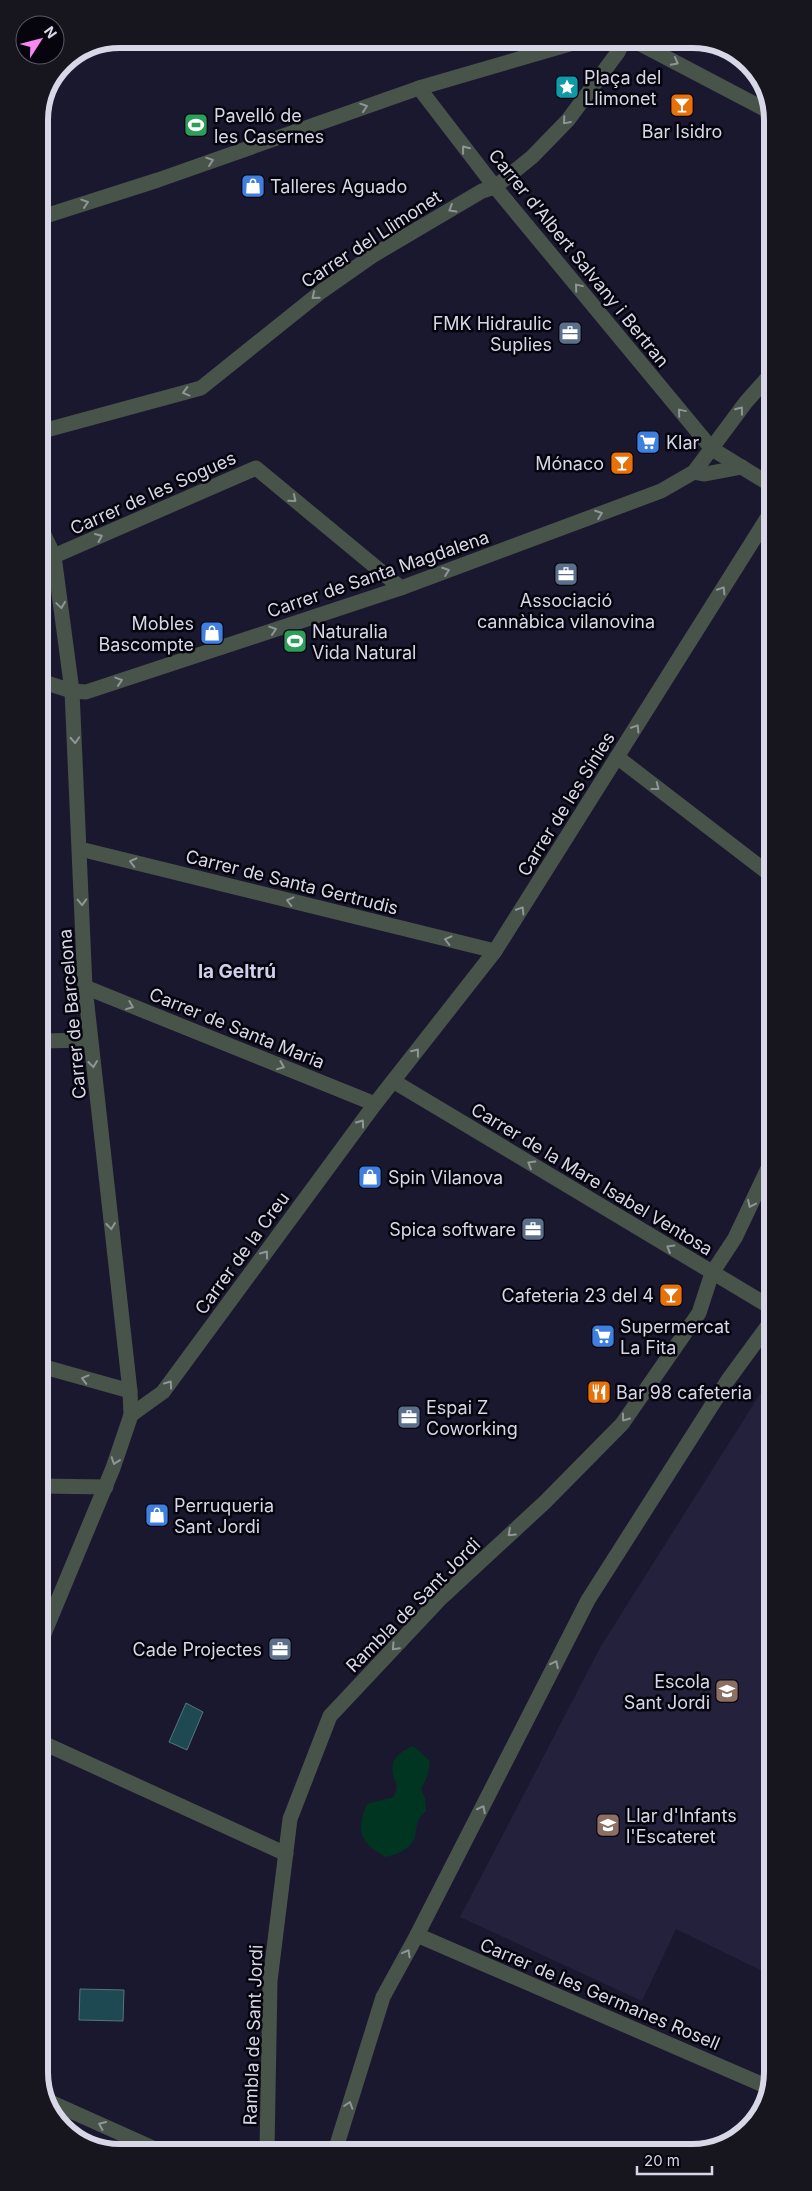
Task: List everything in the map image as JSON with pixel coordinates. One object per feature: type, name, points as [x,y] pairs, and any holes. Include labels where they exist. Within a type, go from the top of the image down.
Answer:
[{"type":"street","points":[[48,215],[164,178],[419,88],[556,48]]},
{"type":"street","name":"Carrer del Llimonet","points":[[48,430],[201,388],[322,291],[372,256],[482,191],[495,187],[532,157],[568,120],[620,48]]},
{"type":"street","points":[[649,48],[764,109]]},
{"type":"street","name":"Carrer d'Albert Salvany i Bertran","points":[[419,88],[495,187],[712,449],[764,481]]},
{"type":"street","name":"Carrer de Santa Magdalena","points":[[48,684],[72,691],[86,692],[400,588],[662,491],[694,472],[741,409],[764,382]]},
{"type":"street","points":[[694,472],[705,474],[742,467]]},
{"type":"street","name":"Carrer de les Sogues","points":[[48,561],[54,556],[256,468],[400,588]]},
{"type":"street","name":"Carrer de les Sínies","points":[[375,1104],[496,951],[764,523]]},
{"type":"street","name":"Carrer de Barcelona","points":[[48,542],[54,556],[72,691],[85,987],[130,1391],[131,1415]]},
{"type":"street","points":[[617,757],[764,870]]},
{"type":"street","name":"Carrer de Santa Gertrudis","points":[[80,849],[496,951]]},
{"type":"street","name":"Carrer de Santa Maria","points":[[85,987],[375,1104]]},
{"type":"street","points":[[48,1041],[90,1040]]},
{"type":"street","name":"Carrer de la Mare Isabel Ventosa","points":[[393,1081],[764,1303]]},
{"type":"street","name":"Carrer de la Creu","points":[[131,1415],[163,1392],[375,1104]]},
{"type":"street","name":"Rambla de Sant Jordi","points":[[267,2143],[270,1981],[290,1819],[330,1716],[439,1600],[545,1502],[622,1424],[699,1313],[712,1273],[735,1238],[764,1177]]},
{"type":"street","points":[[337,2143],[383,1997],[417,1936],[588,1600],[724,1386],[764,1331]]},
{"type":"street","points":[[48,1368],[130,1391]]},
{"type":"street","points":[[48,1624],[106,1487],[131,1415]]},
{"type":"street","points":[[48,1486],[106,1487]]},
{"type":"street","points":[[48,1745],[286,1854]]},
{"type":"street","name":"Carrer de les Germanes Rosell","points":[[417,1936],[763,2085]]},
{"type":"street","points":[[55,2104],[142,2143]]},
{"type":"shaded area","points":[[764,1388],[764,1972],[676,1929],[642,2001],[460,1917],[601,1646]]},
{"type":"shaded area","points":[[186,1703],[203,1712],[187,1750],[169,1742]]},
{"type":"shaded area","points":[[413,1746],[430,1761],[428,1775],[421,1789],[425,1799],[426,1811],[418,1820],[415,1836],[411,1844],[407,1848],[386,1857],[366,1842],[361,1829],[363,1813],[367,1804],[394,1797],[397,1786],[393,1773],[394,1762],[400,1753]]},
{"type":"shaded area","points":[[80,1989],[124,1990],[123,2021],[79,2020]]},
{"type":"place","name":"Plaça del Llimonet","points":[[567,87]]},
{"type":"place","name":"Bar Isidro","points":[[682,105]]},
{"type":"place","name":"Pavelló de les Casernes","points":[[196,125]]},
{"type":"place","name":"Talleres Aguado","points":[[253,186]]},
{"type":"place","name":"FMK Hidraulic Suplies","points":[[570,333]]},
{"type":"place","name":"Klar","points":[[648,442]]},
{"type":"place","name":"Mónaco","points":[[622,463]]},
{"type":"place","name":"Associació cannàbica vilanovina","points":[[566,574]]},
{"type":"place","name":"Mobles Bascompte","points":[[212,633]]},
{"type":"place","name":"Naturalia Vida Natural","points":[[295,641]]},
{"type":"place","name":"Spin Vilanova","points":[[370,1177]]},
{"type":"place","name":"Spica software","points":[[533,1229]]},
{"type":"place","name":"Cafeteria 23 del 4","points":[[671,1295]]},
{"type":"place","name":"Supermercat La Fita","points":[[603,1336]]},
{"type":"place","name":"Bar 98 cafeteria","points":[[599,1392]]},
{"type":"place","name":"Espai Z Coworking","points":[[409,1417]]},
{"type":"place","name":"Perruqueria Sant Jordi","points":[[157,1515]]},
{"type":"place","name":"Cade Projectes","points":[[280,1649]]},
{"type":"place","name":"Escola Sant Jordi","points":[[727,1691]]},
{"type":"place","name":"Llar d'Infants l'Escateret","points":[[608,1825]]},
{"type":"district","name":"la Geltrú","points":[[237,971]]}]
